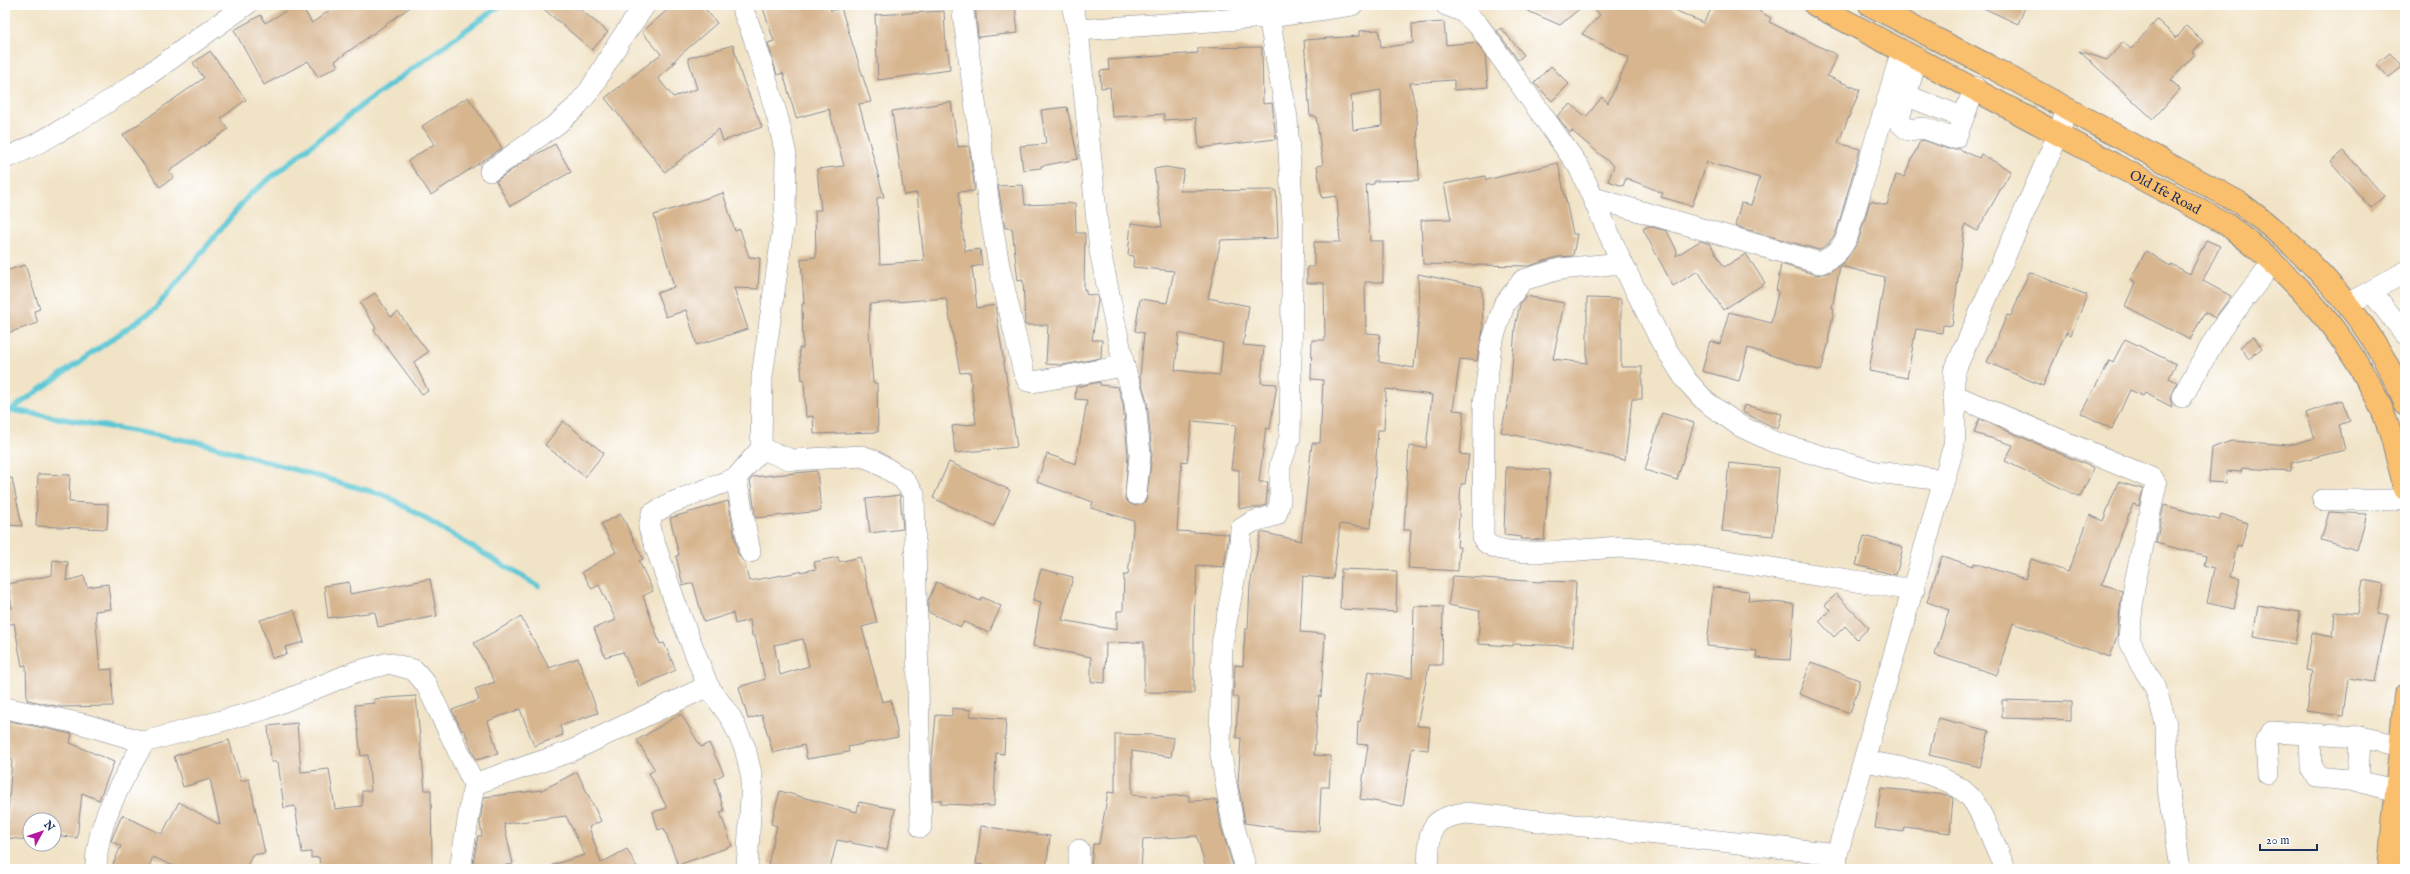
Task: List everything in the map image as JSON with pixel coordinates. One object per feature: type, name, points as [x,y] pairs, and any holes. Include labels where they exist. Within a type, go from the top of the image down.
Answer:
[{"type":"main road","name":"Old Ife Road","points":[[1816,5],[1975,88],[2058,135],[2226,224],[2274,262],[2340,336],[2376,397],[2400,443],[2404,481]]},
{"type":"main road","name":"Old Ife Road","points":[[1870,5],[2240,202],[2291,244],[2348,304],[2398,385],[2405,403]]},
{"type":"main road","points":[[2388,869],[2400,791],[2401,746],[2405,695]]},
{"type":"street","points":[[5,158],[20,153],[83,118],[132,86],[246,5]]},
{"type":"street","points":[[490,171],[557,124],[576,107],[590,90],[621,39],[645,5]]},
{"type":"street","points":[[741,5],[754,38],[774,104],[786,155],[785,214],[762,377],[761,449],[736,478],[671,503],[652,514],[649,528],[675,602],[708,686],[731,718],[744,748],[752,778],[747,869]]},
{"type":"street","points":[[962,5],[995,244],[1024,373],[1028,381],[1033,382],[1124,366]]},
{"type":"street","points":[[1072,5],[1078,30],[1100,251],[1124,366],[1136,410],[1140,454],[1136,494]]},
{"type":"street","points":[[1078,30],[1269,17],[1352,5]]},
{"type":"street","points":[[1446,5],[1462,11],[1478,25],[1578,167],[1594,198],[1622,263],[1661,341],[1686,380],[1706,402],[1740,426],[1774,442],[1876,472],[1944,480]]},
{"type":"street","points":[[1246,869],[1233,824],[1220,749],[1222,644],[1239,554],[1242,529],[1252,522],[1276,516],[1280,502],[1280,466],[1290,437],[1292,368],[1293,220],[1290,163],[1287,118],[1269,17]]},
{"type":"street","points":[[1594,198],[1820,263],[1829,259],[1841,249],[1847,237],[1910,54]]},
{"type":"street","points":[[1910,54],[1900,123],[1908,130],[1924,128],[1952,138],[1956,137],[1962,117],[1975,88]]},
{"type":"street","points":[[1905,95],[1962,117]]},
{"type":"street","points":[[1428,869],[1430,833],[1438,820],[1449,815],[1466,813],[1836,861],[1954,445],[1957,424],[1953,395],[1954,372],[2058,135],[2067,109]]},
{"type":"street","points":[[2182,397],[2221,329],[2274,262]]},
{"type":"street","points":[[1622,263],[1560,269],[1523,280],[1504,305],[1491,345],[1484,403],[1483,538],[1485,544],[1490,547],[1525,552],[1622,547],[1660,551],[1914,590]]},
{"type":"street","points":[[2348,304],[2372,292],[2405,272]]},
{"type":"street","points":[[2372,292],[2405,334],[2380,355]]},
{"type":"street","points":[[1953,395],[2151,478],[2156,484],[2134,587],[2129,639],[2141,664],[2155,686],[2166,724],[2167,782],[2180,869]]},
{"type":"street","points":[[761,449],[792,460],[862,456],[876,461],[903,479],[914,494],[921,827]]},
{"type":"street","points":[[736,478],[750,552]]},
{"type":"street","points":[[2322,500],[2405,500]]},
{"type":"street","points":[[5,708],[83,724],[144,742],[266,709],[355,672],[389,663],[414,670],[426,684],[474,784],[460,869]]},
{"type":"street","points":[[474,784],[569,752],[708,686]]},
{"type":"street","points":[[2268,774],[2266,740],[2268,734],[2279,732],[2360,737],[2401,746]]},
{"type":"street","points":[[2310,734],[2311,767],[2313,773],[2317,777],[2358,781],[2400,791]]},
{"type":"street","points":[[2358,781],[2360,737]]},
{"type":"street","points":[[96,869],[98,837],[117,789],[144,742]]},
{"type":"street","points":[[1864,761],[1919,772],[1952,783],[1971,798],[1983,820],[2005,869]]},
{"type":"building","points":[[296,5],[301,5],[312,23],[337,5],[413,5],[335,61],[338,66],[318,77],[308,61],[264,85],[234,30],[261,15],[265,23]]},
{"type":"building","points":[[539,5],[575,5],[608,32],[592,50]]},
{"type":"building","points":[[673,5],[702,5],[717,23],[671,63],[677,61],[658,78],[673,97],[697,89],[688,58],[733,45],[741,75],[762,127],[723,141],[719,129],[665,172],[605,98],[661,54],[642,32]]},
{"type":"building","points":[[762,5],[829,5],[831,11],[841,8],[871,102],[859,104],[884,197],[877,198],[880,264],[924,261],[917,193],[904,195],[892,111],[951,102],[958,147],[969,146],[974,184],[974,191],[958,192],[965,251],[980,249],[982,265],[972,267],[977,308],[995,305],[1017,447],[955,453],[952,426],[976,424],[970,372],[960,373],[946,298],[870,304],[869,332],[873,383],[877,383],[878,432],[814,434],[813,416],[806,417],[804,379],[802,380],[799,348],[803,348],[802,304],[804,304],[801,259],[816,257],[815,210],[821,210],[817,169],[844,166],[829,109],[796,118],[783,73],[777,75],[768,43],[774,41]]},
{"type":"building","points":[[975,5],[1015,5],[1018,33],[978,37]]},
{"type":"building","points":[[1514,5],[1584,5],[1560,25]]},
{"type":"building","points":[[1591,5],[1664,5],[1703,23],[1714,5],[1748,5],[1771,18],[1769,22],[1837,55],[1827,76],[1860,90],[1838,143],[1860,149],[1836,233],[1828,244],[1819,250],[1735,226],[1741,203],[1751,205],[1760,178],[1707,162],[1692,206],[1661,197],[1663,193],[1626,178],[1623,186],[1608,181],[1614,166],[1572,131],[1570,133],[1557,116],[1571,104],[1586,117],[1602,97],[1608,103],[1629,58],[1582,34],[1600,15]]},
{"type":"building","points":[[1977,5],[2026,5],[2018,24]]},
{"type":"building","points":[[944,11],[946,50],[948,49],[950,70],[878,80],[875,15]]},
{"type":"building","points":[[2157,20],[2177,38],[2186,26],[2203,41],[2193,52],[2195,54],[2171,80],[2180,89],[2153,119],[2079,51],[2107,60],[2123,42],[2131,49]]},
{"type":"building","points":[[1444,22],[1446,45],[1476,42],[1485,55],[1488,87],[1454,90],[1454,80],[1410,83],[1417,115],[1419,180],[1374,181],[1374,184],[1366,185],[1370,241],[1383,241],[1383,282],[1365,282],[1366,333],[1380,334],[1379,362],[1414,368],[1419,316],[1418,274],[1482,287],[1483,330],[1477,361],[1460,359],[1453,410],[1464,411],[1460,454],[1469,455],[1465,484],[1461,484],[1457,547],[1460,547],[1458,571],[1408,568],[1411,530],[1404,530],[1409,446],[1426,448],[1432,395],[1386,389],[1384,430],[1378,430],[1371,528],[1340,524],[1333,579],[1303,576],[1300,632],[1325,634],[1321,697],[1319,696],[1314,755],[1331,756],[1329,787],[1321,787],[1319,831],[1286,829],[1245,823],[1238,783],[1241,738],[1236,738],[1238,697],[1233,697],[1235,665],[1243,666],[1245,629],[1248,629],[1250,585],[1261,532],[1301,541],[1312,443],[1320,443],[1323,380],[1311,379],[1312,340],[1325,340],[1324,283],[1307,283],[1307,267],[1314,267],[1314,242],[1340,242],[1337,196],[1322,198],[1317,166],[1323,165],[1316,116],[1310,116],[1304,40],[1359,36],[1359,31],[1379,30],[1381,48],[1413,43],[1412,24]],"holes":[[[1381,90],[1382,126],[1353,130],[1351,95]]]},
{"type":"building","points":[[1501,28],[1524,55],[1518,60],[1497,31]]},
{"type":"building","points":[[1262,47],[1263,104],[1272,103],[1276,139],[1199,148],[1196,118],[1164,120],[1164,114],[1112,117],[1110,87],[1101,88],[1100,71],[1109,70],[1108,60],[1198,53],[1198,48]]},
{"type":"building","points":[[210,51],[246,100],[221,118],[228,129],[169,171],[174,177],[160,187],[123,135],[204,78],[193,63]]},
{"type":"building","points":[[2390,53],[2402,67],[2388,78],[2376,64]]},
{"type":"building","points":[[1551,66],[1569,84],[1552,101],[1534,83]]},
{"type":"building","points":[[468,97],[502,148],[431,195],[408,161],[434,144],[422,126]]},
{"type":"building","points":[[1067,107],[1078,159],[1041,166],[1041,168],[1023,170],[1020,146],[1046,144],[1041,110]]},
{"type":"building","points":[[1923,140],[1948,149],[1959,149],[1979,158],[1981,154],[2011,171],[1977,231],[1965,224],[1952,326],[1943,325],[1942,333],[1916,329],[1907,378],[1869,371],[1885,277],[1840,266],[1832,308],[1834,309],[1829,341],[1821,371],[1748,348],[1739,381],[1702,371],[1710,341],[1720,344],[1729,312],[1771,323],[1778,292],[1776,291],[1781,264],[1817,275],[1830,272],[1845,261],[1858,242],[1870,201],[1887,205],[1896,175],[1904,177],[1920,141]]},
{"type":"building","points":[[555,144],[571,172],[510,206],[496,181],[526,160]]},
{"type":"building","points":[[2344,151],[2384,196],[2371,208],[2330,162]]},
{"type":"building","points":[[1558,163],[1573,234],[1577,234],[1573,256],[1557,257],[1529,266],[1423,264],[1421,220],[1451,219],[1444,184],[1485,176],[1486,180]]},
{"type":"building","points":[[1166,167],[1184,170],[1180,191],[1276,190],[1278,238],[1221,240],[1208,298],[1249,306],[1243,345],[1264,347],[1261,383],[1277,384],[1270,429],[1266,428],[1259,482],[1268,482],[1266,505],[1257,508],[1239,508],[1239,470],[1231,469],[1236,425],[1192,421],[1187,462],[1182,461],[1177,531],[1229,534],[1224,567],[1197,565],[1194,619],[1194,693],[1144,692],[1144,642],[1106,643],[1105,683],[1091,682],[1091,657],[1033,646],[1041,602],[1033,600],[1041,569],[1073,577],[1062,620],[1117,630],[1117,611],[1123,611],[1124,575],[1128,575],[1134,521],[1091,508],[1093,502],[1037,482],[1047,454],[1076,464],[1087,400],[1075,399],[1076,387],[1100,382],[1100,385],[1118,387],[1123,404],[1128,455],[1125,499],[1135,506],[1146,501],[1152,454],[1147,401],[1140,377],[1144,333],[1135,331],[1140,299],[1167,303],[1174,271],[1133,267],[1134,256],[1128,255],[1131,223],[1162,227],[1154,169]],"holes":[[[1179,333],[1223,343],[1220,375],[1175,370]]]},
{"type":"building","points":[[1023,185],[1025,205],[1075,203],[1076,233],[1085,233],[1084,290],[1086,290],[1086,294],[1097,296],[1098,300],[1092,340],[1102,340],[1101,358],[1063,365],[1046,364],[1048,325],[1025,325],[1023,280],[1018,281],[1012,228],[1005,228],[998,186]]},
{"type":"building","points":[[723,193],[735,231],[740,229],[749,257],[760,258],[758,289],[734,288],[748,329],[697,345],[686,310],[666,317],[657,293],[674,287],[654,215]]},
{"type":"building","points":[[1649,226],[1667,231],[1677,251],[1676,256],[1700,241],[1710,244],[1724,267],[1746,254],[1765,283],[1723,310],[1698,271],[1673,286],[1643,229]]},
{"type":"building","points":[[2206,240],[2220,246],[2203,281],[2231,296],[2215,318],[2205,312],[2190,340],[2125,306],[2135,283],[2130,280],[2146,251],[2170,266],[2171,264],[2190,274]]},
{"type":"building","points":[[25,265],[40,309],[34,311],[38,323],[5,334],[5,271]]},
{"type":"building","points":[[2029,272],[2087,295],[2071,335],[2066,332],[2043,386],[1987,362],[2007,315],[2011,316]]},
{"type":"building","points":[[375,293],[391,317],[398,312],[428,352],[414,362],[428,391],[422,394],[374,330],[376,328],[360,303]]},
{"type":"building","points":[[1526,296],[1564,303],[1553,359],[1587,363],[1587,298],[1621,299],[1621,367],[1642,367],[1642,399],[1632,399],[1625,460],[1501,432],[1510,392],[1515,328],[1520,304]]},
{"type":"building","points":[[2253,337],[2262,348],[2249,359],[2240,347]]},
{"type":"building","points":[[2125,339],[2176,364],[2169,378],[2177,382],[2170,397],[2172,407],[2145,393],[2143,396],[2130,390],[2112,429],[2081,413],[2110,360],[2113,362]]},
{"type":"building","points":[[2342,400],[2350,421],[2339,425],[2345,450],[2291,463],[2291,471],[2242,468],[2241,472],[2227,471],[2226,483],[2209,482],[2212,448],[2231,441],[2289,445],[2315,438],[2306,413]]},
{"type":"building","points":[[1744,405],[1782,414],[1778,429],[1742,412]]},
{"type":"building","points":[[1662,413],[1694,423],[1677,480],[1645,470]]},
{"type":"building","points":[[1979,419],[2094,468],[2080,497],[2005,461],[2013,445],[1974,433]]},
{"type":"building","points":[[563,421],[604,453],[585,477],[545,445]]},
{"type":"building","points":[[949,462],[1010,490],[994,526],[933,498]]},
{"type":"building","points":[[1729,463],[1779,468],[1773,536],[1722,531]]},
{"type":"building","points":[[1506,467],[1550,470],[1544,540],[1521,539],[1522,537],[1504,535]]},
{"type":"building","points":[[817,471],[821,511],[756,518],[750,480],[753,477]]},
{"type":"building","points":[[38,474],[70,475],[69,502],[108,504],[107,529],[36,526]]},
{"type":"building","points":[[12,478],[22,526],[5,525],[5,479]]},
{"type":"building","points":[[2118,482],[2143,489],[2139,506],[2133,504],[2102,584],[2122,591],[2117,636],[2110,657],[2013,623],[1997,675],[1935,655],[1949,610],[1927,602],[1942,556],[1973,566],[1974,563],[2025,579],[2031,559],[2068,572],[2090,515],[2103,521]]},
{"type":"building","points":[[900,495],[903,529],[870,533],[866,499]]},
{"type":"building","points":[[728,501],[738,554],[744,562],[749,581],[816,569],[814,562],[838,557],[839,562],[860,557],[877,623],[862,627],[882,702],[891,700],[898,737],[848,747],[849,752],[807,759],[804,745],[773,753],[762,715],[748,719],[739,687],[765,679],[755,636],[752,636],[750,620],[735,624],[733,613],[704,622],[693,583],[683,586],[676,556],[679,555],[670,518]],"holes":[[[803,639],[809,666],[780,675],[774,645]]]},
{"type":"building","points":[[2164,505],[2219,520],[2221,514],[2248,523],[2241,547],[2237,546],[2230,577],[2240,579],[2234,609],[2207,603],[2214,568],[2204,565],[2206,556],[2156,543]]},
{"type":"building","points":[[2329,512],[2367,514],[2357,550],[2321,540]]},
{"type":"building","points":[[621,514],[643,559],[639,561],[653,591],[643,596],[660,644],[664,643],[676,670],[639,687],[623,652],[605,657],[594,628],[616,620],[599,585],[592,589],[582,572],[616,552],[601,524]]},
{"type":"building","points":[[1864,536],[1903,547],[1896,575],[1856,565]]},
{"type":"building","points":[[53,560],[68,562],[66,581],[84,576],[87,587],[108,584],[111,609],[95,611],[100,670],[112,669],[113,706],[61,707],[27,700],[26,665],[22,666],[14,623],[5,626],[5,610],[12,608],[8,584],[52,575]]},
{"type":"building","points":[[1341,569],[1397,571],[1396,612],[1340,609]]},
{"type":"building","points":[[1453,576],[1541,582],[1576,582],[1573,646],[1513,644],[1513,646],[1478,644],[1480,611],[1448,605]]},
{"type":"building","points":[[430,579],[437,616],[378,627],[375,612],[328,618],[324,586],[349,582],[350,594]]},
{"type":"building","points":[[2363,580],[2384,584],[2378,613],[2388,615],[2375,682],[2348,678],[2343,716],[2306,711],[2312,671],[2306,670],[2312,633],[2333,637],[2335,612],[2357,614]]},
{"type":"building","points":[[936,582],[980,601],[982,597],[1001,606],[989,633],[964,622],[961,627],[928,612],[928,601]]},
{"type":"building","points":[[1713,587],[1749,591],[1748,600],[1794,604],[1790,660],[1756,658],[1757,651],[1707,646]]},
{"type":"building","points":[[1836,594],[1869,628],[1857,639],[1845,626],[1834,637],[1819,621],[1830,610],[1825,605]]},
{"type":"building","points":[[2258,605],[2300,612],[2295,644],[2253,637]]},
{"type":"building","points":[[1414,606],[1443,607],[1442,665],[1429,665],[1417,726],[1430,727],[1428,750],[1412,748],[1403,806],[1360,799],[1368,745],[1357,744],[1358,721],[1360,722],[1368,671],[1412,678]]},
{"type":"building","points":[[294,610],[304,642],[285,647],[287,654],[272,658],[260,620]]},
{"type":"building","points":[[521,617],[549,668],[578,658],[598,713],[560,726],[563,735],[534,746],[520,709],[488,721],[498,754],[476,760],[464,730],[462,731],[452,710],[479,700],[475,689],[495,682],[474,643]]},
{"type":"building","points":[[1811,662],[1859,680],[1859,686],[1850,713],[1799,694]]},
{"type":"building","points":[[416,696],[425,790],[431,790],[432,869],[320,869],[319,857],[311,858],[311,852],[302,853],[295,806],[284,808],[278,762],[271,762],[268,726],[297,723],[301,772],[329,769],[335,809],[362,806],[362,791],[371,791],[368,755],[361,756],[355,705],[375,703],[374,699]]},
{"type":"building","points":[[2002,700],[2071,702],[2071,720],[2002,718]]},
{"type":"building","points":[[952,708],[971,710],[970,716],[1006,719],[1004,754],[996,753],[994,806],[941,804],[941,800],[932,800],[932,758],[936,715],[952,716]]},
{"type":"building","points":[[681,714],[701,747],[709,743],[724,774],[715,779],[724,811],[720,812],[732,846],[678,865],[664,828],[658,830],[653,812],[667,808],[649,773],[655,770],[637,740]]},
{"type":"building","points":[[1938,718],[1989,731],[1980,767],[1929,755]]},
{"type":"building","points":[[5,720],[72,734],[70,743],[114,762],[99,800],[82,793],[77,838],[62,836],[62,812],[22,812],[22,839],[6,838],[12,760],[5,758]]},
{"type":"building","points":[[1115,734],[1153,735],[1174,738],[1171,757],[1132,751],[1132,795],[1155,797],[1189,795],[1189,801],[1217,800],[1221,827],[1234,869],[1206,869],[1197,836],[1143,839],[1141,869],[1091,869],[1093,844],[1099,844],[1108,792],[1115,793]]},
{"type":"building","points":[[229,740],[241,781],[249,779],[265,853],[252,855],[246,869],[181,869],[153,857],[148,869],[111,869],[121,846],[111,841],[122,815],[162,834],[179,802],[220,825],[210,779],[183,787],[174,756]]},
{"type":"building","points":[[577,772],[601,821],[589,827],[601,863],[627,849],[638,869],[552,869],[552,865],[585,855],[566,816],[504,824],[513,864],[485,869],[472,869],[478,836],[482,836],[480,822],[484,797],[542,790]]},
{"type":"building","points":[[1881,788],[1947,795],[1953,798],[1950,833],[1905,827],[1904,832],[1875,828]]},
{"type":"building","points":[[780,791],[857,812],[859,802],[895,809],[887,850],[837,840],[830,869],[786,869],[768,864],[777,826],[771,824]]},
{"type":"building","points":[[981,826],[1050,836],[1046,869],[1010,869],[976,864]]},
{"type":"waterway","points":[[5,414],[155,309],[249,195],[362,105],[501,5]]},
{"type":"waterway","points":[[2393,5],[2405,7]]},
{"type":"waterway","points":[[12,410],[202,443],[387,496],[538,586]]}]
